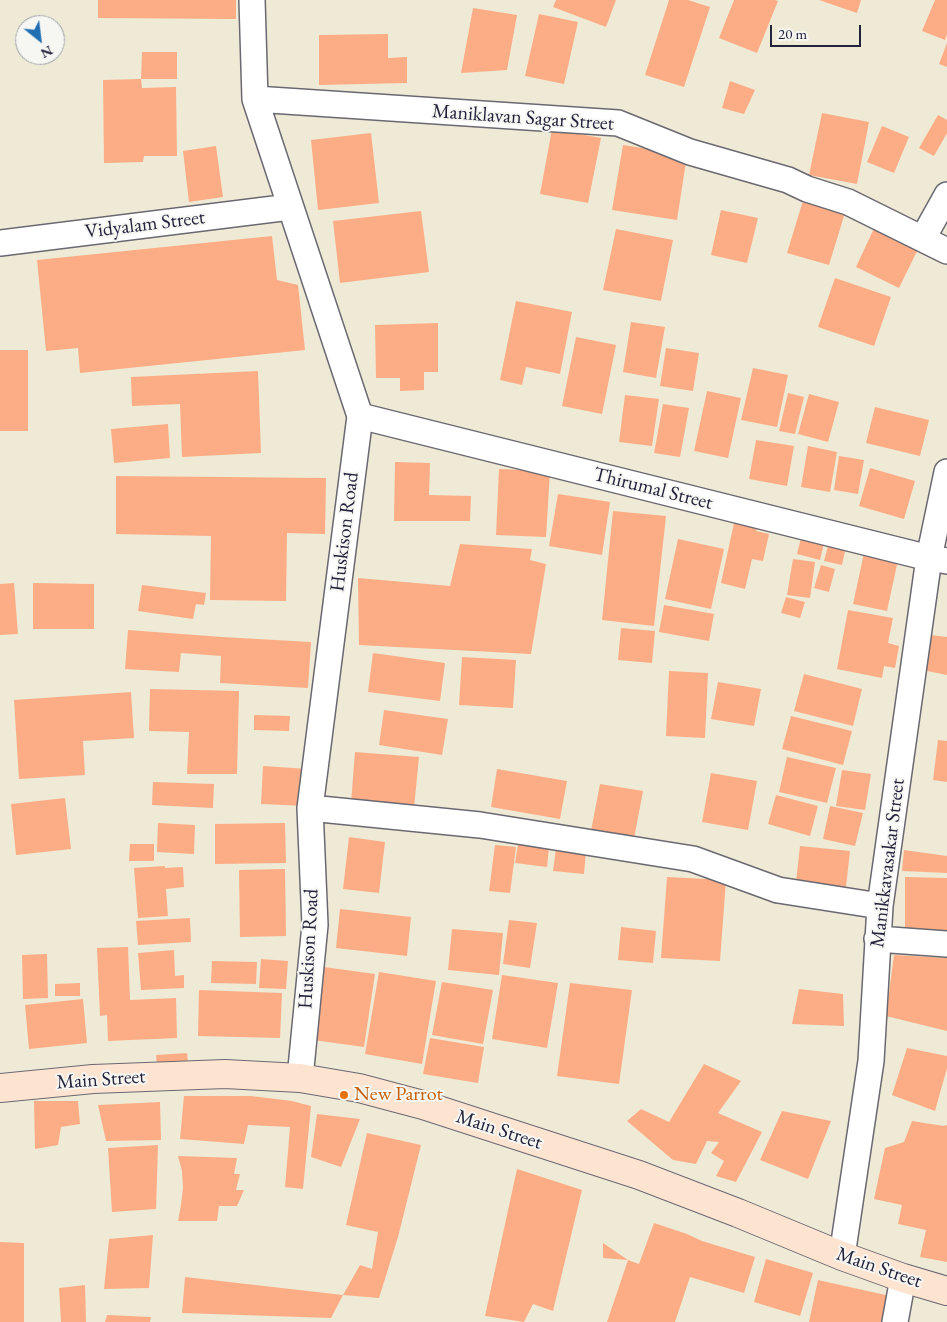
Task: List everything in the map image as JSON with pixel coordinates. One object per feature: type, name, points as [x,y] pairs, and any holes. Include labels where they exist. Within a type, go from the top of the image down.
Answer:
[{"type":"main road","name":"Main Street","points":[[0,1088],[93,1079],[225,1074],[300,1078],[359,1088],[423,1104],[639,1175],[842,1256],[903,1278],[947,1290]]},
{"type":"street","name":"Huskison Road","points":[[252,0],[255,99],[360,416],[310,808],[315,925],[300,1078]]},
{"type":"street","name":"Maniklavan Sagar Street","points":[[255,99],[618,123],[690,152],[788,180],[807,189],[848,202],[947,250]]},
{"type":"street","points":[[923,238],[947,195]]},
{"type":"street","name":"Vidyalam Street","points":[[0,243],[290,207]]},
{"type":"street","name":"Thirumal Street","points":[[360,416],[938,560]]},
{"type":"street","name":"Manikkavasakar Street","points":[[842,1256],[871,1061],[880,906],[938,560],[947,472]]},
{"type":"street","points":[[310,808],[480,825],[693,859],[778,890],[880,906]]},
{"type":"street","points":[[878,939],[947,944]]},
{"type":"street","points":[[895,1322],[903,1278]]},
{"type":"building","points":[[98,0],[236,0],[236,19],[98,18]]},
{"type":"building","points":[[556,0],[616,0],[606,27],[553,7]]},
{"type":"building","points":[[669,0],[688,0],[710,7],[684,87],[645,75]]},
{"type":"building","points":[[734,0],[778,1],[757,53],[719,38]]},
{"type":"building","points":[[819,0],[861,0],[857,13]]},
{"type":"building","points":[[935,0],[947,0],[947,34],[945,40],[922,31]]},
{"type":"building","points":[[473,8],[517,15],[507,70],[461,73]]},
{"type":"building","points":[[539,14],[578,22],[564,84],[525,76]]},
{"type":"building","points":[[388,34],[388,58],[407,57],[407,83],[319,85],[319,35]]},
{"type":"building","points":[[947,43],[947,67],[939,64]]},
{"type":"building","points":[[142,52],[177,52],[177,79],[141,79]]},
{"type":"building","points":[[141,79],[142,88],[176,87],[177,156],[144,156],[143,162],[104,163],[103,80]]},
{"type":"building","points":[[730,81],[755,90],[744,114],[722,108]]},
{"type":"building","points":[[822,113],[869,122],[857,184],[809,175]]},
{"type":"building","points":[[938,115],[947,120],[947,133],[934,156],[919,148]]},
{"type":"building","points":[[882,126],[909,137],[894,173],[867,162]]},
{"type":"building","points":[[552,129],[601,138],[588,203],[540,194]]},
{"type":"building","points":[[371,133],[379,203],[318,210],[311,140]]},
{"type":"building","points":[[623,145],[687,155],[677,220],[612,210]]},
{"type":"building","points":[[216,146],[223,197],[189,202],[183,151]]},
{"type":"building","points":[[805,194],[847,206],[829,265],[787,253]]},
{"type":"building","points":[[721,210],[758,218],[747,263],[711,255]]},
{"type":"building","points":[[421,211],[429,272],[340,283],[333,221]]},
{"type":"building","points":[[877,222],[921,243],[899,288],[856,267]]},
{"type":"building","points":[[616,229],[673,240],[661,301],[603,290]]},
{"type":"building","points":[[272,236],[277,280],[298,285],[305,350],[80,373],[78,348],[46,351],[37,260]]},
{"type":"building","points":[[835,278],[891,297],[874,346],[818,327]]},
{"type":"building","points":[[516,301],[572,312],[560,374],[526,367],[522,385],[500,380]]},
{"type":"building","points":[[631,322],[665,327],[656,378],[623,372]]},
{"type":"building","points":[[438,323],[438,372],[424,372],[424,390],[400,391],[400,378],[376,378],[375,325]]},
{"type":"building","points":[[576,337],[616,345],[602,414],[562,406]]},
{"type":"building","points":[[666,348],[699,353],[693,391],[660,386]]},
{"type":"building","points":[[0,350],[28,350],[28,431],[0,431]]},
{"type":"building","points":[[753,368],[788,375],[777,427],[741,420]]},
{"type":"building","points":[[258,371],[261,453],[182,457],[180,404],[132,406],[131,377]]},
{"type":"building","points":[[707,391],[741,398],[728,458],[694,451]]},
{"type":"building","points":[[788,393],[804,397],[795,434],[779,431]]},
{"type":"building","points":[[809,394],[839,402],[828,442],[798,434]]},
{"type":"building","points":[[625,395],[659,399],[652,446],[619,442]]},
{"type":"building","points":[[663,404],[689,408],[680,457],[654,453]]},
{"type":"building","points":[[875,407],[929,420],[920,456],[866,443]]},
{"type":"building","points":[[168,424],[170,458],[114,463],[111,429]]},
{"type":"building","points":[[756,440],[794,446],[787,486],[749,479]]},
{"type":"building","points":[[808,446],[837,452],[830,492],[801,487]]},
{"type":"building","points":[[839,456],[864,460],[858,494],[834,490]]},
{"type":"building","points":[[395,462],[430,463],[429,495],[471,496],[470,521],[394,521]]},
{"type":"building","points":[[870,468],[915,481],[904,519],[859,506]]},
{"type":"building","points":[[499,469],[550,471],[546,537],[496,535]]},
{"type":"building","points":[[116,476],[326,478],[325,534],[287,533],[286,601],[210,600],[211,536],[116,534]]},
{"type":"building","points":[[558,494],[610,502],[602,555],[549,546]]},
{"type":"building","points":[[613,511],[666,516],[654,626],[602,620]]},
{"type":"building","points":[[734,523],[757,528],[756,531],[769,534],[763,561],[752,559],[745,589],[721,583]]},
{"type":"building","points":[[803,530],[826,535],[820,560],[797,554]]},
{"type":"building","points":[[830,538],[847,542],[842,565],[824,561]]},
{"type":"building","points":[[678,539],[724,549],[711,609],[665,599]]},
{"type":"building","points":[[460,544],[532,549],[530,560],[546,564],[531,654],[359,645],[358,578],[450,586]]},
{"type":"building","points":[[864,553],[898,560],[887,611],[853,604]]},
{"type":"building","points":[[793,559],[815,562],[810,598],[787,595]]},
{"type":"building","points":[[821,565],[835,569],[829,592],[814,588]]},
{"type":"building","points":[[14,583],[18,634],[0,635],[0,584]]},
{"type":"building","points":[[33,583],[94,584],[94,629],[33,629]]},
{"type":"building","points":[[142,585],[206,593],[204,605],[196,604],[193,619],[138,611]]},
{"type":"building","points":[[786,597],[805,602],[800,618],[781,613]]},
{"type":"building","points":[[664,605],[714,614],[709,641],[659,632]]},
{"type":"building","points":[[848,610],[893,618],[888,643],[899,646],[895,668],[884,666],[882,678],[837,669]]},
{"type":"building","points":[[621,628],[655,631],[652,663],[618,660]]},
{"type":"building","points":[[128,630],[311,642],[308,688],[220,683],[221,656],[181,653],[179,672],[125,669]]},
{"type":"building","points":[[923,634],[947,637],[947,675],[917,669]]},
{"type":"building","points":[[373,653],[445,663],[440,701],[368,692]]},
{"type":"building","points":[[462,657],[516,660],[513,708],[459,705]]},
{"type":"building","points":[[669,671],[708,673],[705,738],[666,736]]},
{"type":"building","points":[[804,674],[862,689],[853,726],[794,711]]},
{"type":"building","points":[[718,682],[761,689],[754,726],[711,719]]},
{"type":"building","points":[[150,689],[239,691],[237,774],[187,774],[189,732],[149,731]]},
{"type":"building","points":[[131,692],[134,738],[83,741],[85,775],[19,779],[14,700]]},
{"type":"building","points":[[384,710],[448,719],[442,755],[379,745]]},
{"type":"building","points":[[254,715],[290,716],[289,731],[254,730]]},
{"type":"building","points":[[791,716],[852,731],[843,765],[782,749]]},
{"type":"building","points":[[938,740],[947,741],[947,782],[933,780]]},
{"type":"building","points":[[355,752],[419,757],[414,808],[351,803]]},
{"type":"building","points":[[787,757],[836,768],[827,803],[779,792]]},
{"type":"building","points":[[263,766],[308,769],[306,806],[261,804]]},
{"type":"building","points":[[497,769],[567,781],[560,819],[491,807]]},
{"type":"building","points":[[842,770],[871,774],[865,810],[836,806]]},
{"type":"building","points":[[711,773],[757,781],[748,830],[702,822]]},
{"type":"building","points":[[153,782],[214,784],[213,808],[152,805]]},
{"type":"building","points":[[600,784],[643,791],[633,844],[590,836]]},
{"type":"building","points":[[776,795],[818,806],[810,836],[768,824]]},
{"type":"building","points":[[65,798],[71,849],[16,855],[11,804]]},
{"type":"building","points":[[830,806],[863,813],[855,846],[823,839]]},
{"type":"building","points":[[158,823],[195,825],[194,854],[157,852]]},
{"type":"building","points":[[285,823],[286,863],[215,864],[215,824]]},
{"type":"building","points":[[349,837],[385,842],[379,893],[343,889]]},
{"type":"building","points":[[130,844],[154,844],[154,861],[129,861]]},
{"type":"building","points":[[518,844],[549,847],[547,867],[515,863]]},
{"type":"building","points":[[495,845],[516,847],[510,893],[489,891]]},
{"type":"building","points":[[800,846],[850,851],[846,887],[796,882]]},
{"type":"building","points":[[556,848],[586,851],[584,874],[553,871]]},
{"type":"building","points":[[904,850],[947,856],[947,873],[902,871]]},
{"type":"building","points":[[165,866],[165,868],[183,867],[184,887],[166,889],[168,916],[138,918],[134,868]]},
{"type":"building","points":[[285,869],[286,936],[240,937],[239,870]]},
{"type":"building","points":[[667,877],[726,880],[720,961],[661,958]]},
{"type":"building","points":[[905,877],[947,878],[947,934],[905,934]]},
{"type":"building","points":[[340,909],[411,917],[407,956],[336,948]]},
{"type":"building","points":[[190,918],[191,942],[138,945],[136,921]]},
{"type":"building","points":[[509,920],[537,923],[530,968],[503,964]]},
{"type":"building","points":[[621,927],[656,931],[653,963],[618,960]]},
{"type":"building","points":[[452,929],[503,933],[499,975],[448,970]]},
{"type":"building","points":[[128,947],[130,1000],[176,998],[177,1038],[108,1041],[107,1015],[100,1016],[97,948]]},
{"type":"building","points":[[174,950],[175,976],[184,975],[184,988],[141,990],[138,953]]},
{"type":"building","points":[[47,954],[48,998],[23,999],[22,955]]},
{"type":"building","points":[[894,955],[947,958],[947,1031],[886,1016]]},
{"type":"building","points":[[261,959],[288,961],[286,989],[259,988]]},
{"type":"building","points":[[212,961],[257,962],[256,984],[211,983]]},
{"type":"building","points":[[324,967],[375,974],[364,1047],[313,1040]]},
{"type":"building","points":[[379,972],[436,981],[422,1064],[365,1054]]},
{"type":"building","points":[[502,975],[558,983],[547,1048],[492,1039]]},
{"type":"building","points":[[442,982],[493,990],[483,1044],[432,1035]]},
{"type":"building","points":[[80,983],[80,996],[55,996],[55,984]]},
{"type":"building","points":[[570,983],[632,990],[619,1084],[557,1076]]},
{"type":"building","points":[[799,989],[843,994],[844,1026],[792,1024]]},
{"type":"building","points":[[199,990],[282,993],[280,1038],[198,1036]]},
{"type":"building","points":[[83,999],[87,1043],[29,1049],[25,1005]]},
{"type":"building","points":[[430,1038],[484,1047],[478,1083],[423,1074]]},
{"type":"building","points":[[907,1048],[947,1056],[947,1068],[935,1111],[892,1095]]},
{"type":"building","points":[[187,1053],[188,1063],[157,1065],[156,1055]]},
{"type":"building","points":[[704,1064],[741,1081],[718,1113],[762,1132],[736,1182],[716,1176],[724,1161],[711,1153],[719,1142],[707,1141],[696,1164],[673,1160],[627,1121],[641,1109],[669,1122]]},
{"type":"building","points":[[184,1096],[251,1096],[292,1101],[311,1106],[303,1189],[285,1187],[290,1127],[248,1125],[244,1144],[180,1139]]},
{"type":"building","points":[[34,1101],[78,1101],[80,1124],[61,1127],[58,1145],[35,1149]]},
{"type":"building","points":[[160,1102],[161,1140],[106,1141],[98,1105]]},
{"type":"building","points":[[782,1111],[831,1121],[808,1179],[760,1160]]},
{"type":"building","points":[[317,1114],[360,1119],[341,1167],[311,1157]]},
{"type":"building","points":[[912,1121],[947,1125],[947,1262],[920,1257],[926,1230],[898,1224],[902,1205],[874,1199],[885,1148],[904,1142]]},
{"type":"building","points":[[367,1133],[421,1145],[398,1237],[379,1298],[343,1295],[360,1265],[372,1269],[378,1232],[346,1225]]},
{"type":"building","points":[[158,1145],[156,1209],[112,1212],[108,1148]]},
{"type":"building","points":[[178,1156],[237,1158],[234,1174],[240,1174],[236,1190],[244,1190],[237,1206],[219,1206],[217,1221],[178,1221],[183,1188],[182,1171]]},
{"type":"building","points":[[517,1169],[582,1190],[553,1311],[533,1304],[524,1322],[485,1316]]},
{"type":"building","points":[[654,1223],[702,1241],[755,1257],[744,1293],[690,1277],[675,1322],[607,1322],[628,1260],[639,1264]]},
{"type":"building","points":[[153,1235],[149,1288],[104,1289],[109,1239]]},
{"type":"building","points":[[0,1242],[24,1243],[24,1322],[0,1322]]},
{"type":"building","points":[[603,1243],[628,1260],[603,1258]]},
{"type":"building","points":[[766,1259],[813,1273],[800,1316],[754,1302]]},
{"type":"building","points":[[185,1277],[343,1295],[331,1318],[182,1313]]},
{"type":"building","points":[[818,1280],[890,1296],[884,1322],[809,1322]]},
{"type":"building","points":[[85,1285],[86,1322],[61,1322],[59,1288]]},
{"type":"building","points":[[107,1315],[151,1317],[150,1322],[105,1322]]},
{"type":"place","name":"New Parrot","points":[[344,1095]]}]
